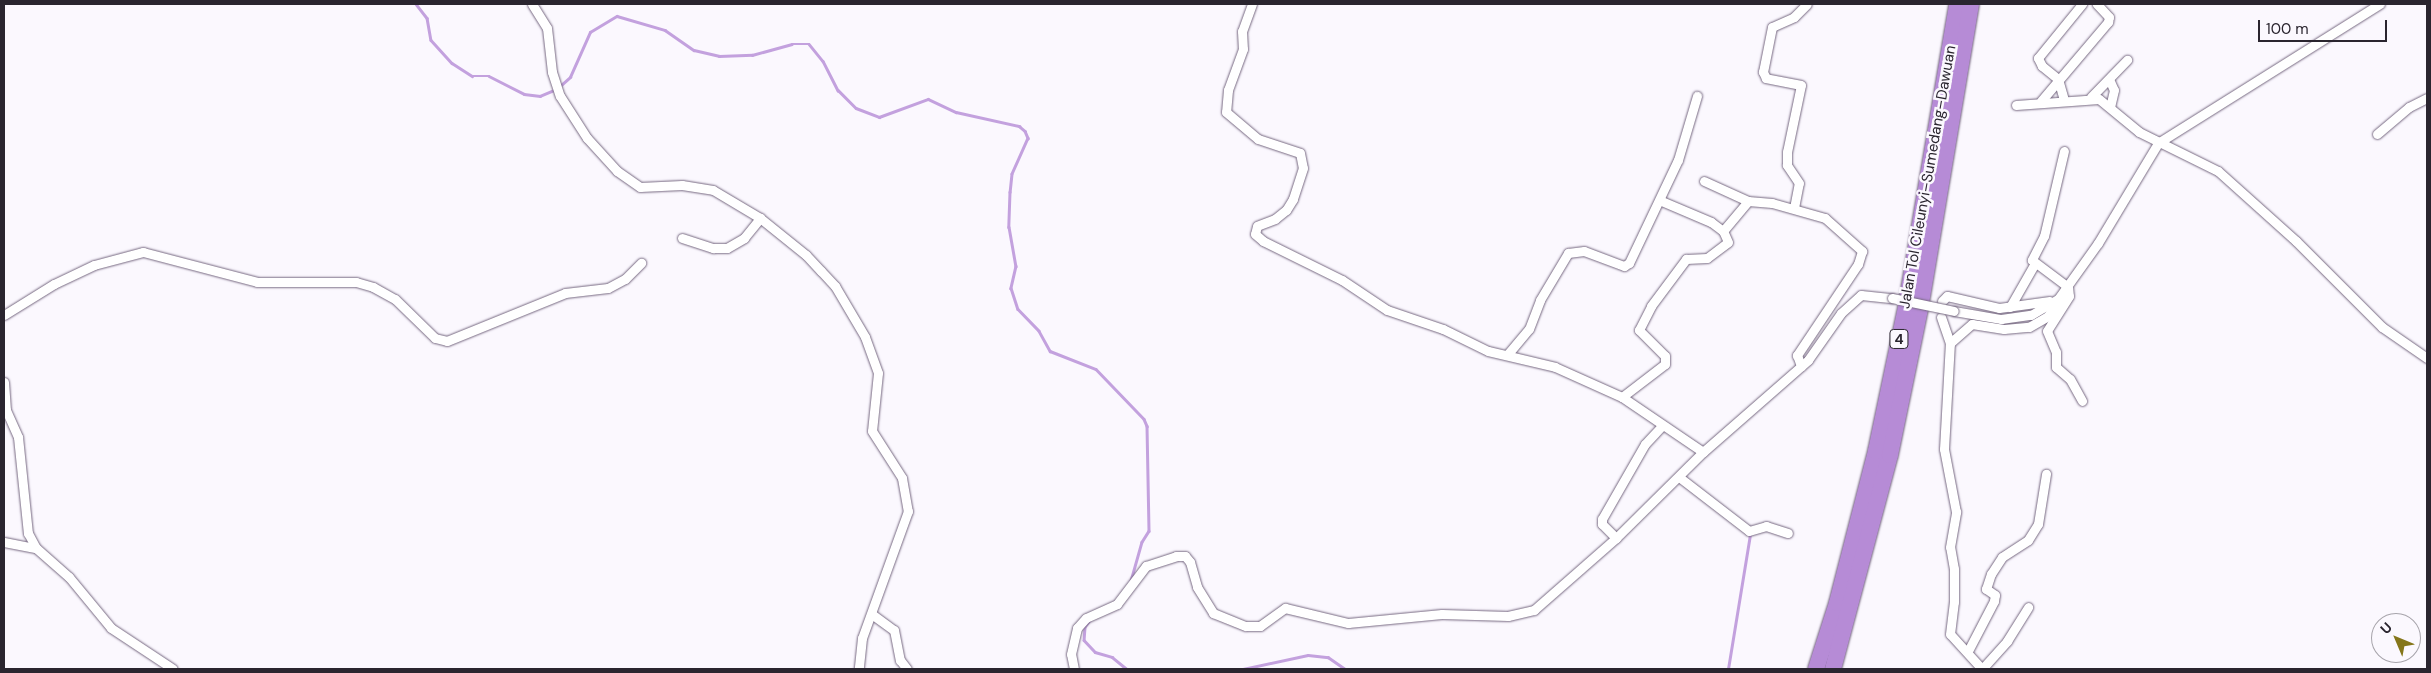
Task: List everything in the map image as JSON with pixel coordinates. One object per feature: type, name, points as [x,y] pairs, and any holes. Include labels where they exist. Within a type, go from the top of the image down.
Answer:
[{"type":"highway","name":"Jalan Tol Cileunyi–Sumedang–Dawuan","points":[[1816,669],[1876,451],[1904,317],[1957,4]]},
{"type":"highway","name":"Jalan Tol Cileunyi–Sumedang–Dawuan","points":[[1833,669],[1890,456],[1916,328],[1971,4]]},
{"type":"street","points":[[532,4],[547,28],[552,72],[560,96],[587,138],[617,171],[640,188],[682,185],[713,190],[760,218],[806,255],[835,286],[858,323],[873,355],[878,393],[872,431],[902,478],[908,511],[873,615],[862,638],[859,669]]},
{"type":"street","points":[[1252,4],[1242,31],[1243,49],[1228,90],[1226,112],[1258,139],[1300,153],[1303,168],[1293,199],[1286,210],[1275,219],[1257,226],[1255,234],[1262,241],[1342,280],[1387,310],[1507,355],[1555,367],[1622,397],[1662,426],[1703,452]]},
{"type":"street","points":[[1794,208],[1799,183],[1787,165],[1787,152],[1801,84],[1766,78],[1763,72],[1772,27],[1794,17],[1807,4]]},
{"type":"street","points":[[2064,100],[2058,79],[2042,66],[2038,58],[2082,4]]},
{"type":"street","points":[[2041,102],[2058,79],[2108,22],[2109,17],[2097,4]]},
{"type":"street","points":[[1950,343],[1972,324],[2013,330],[2029,327],[2048,316],[2158,143],[2380,4]]},
{"type":"street","points":[[2090,97],[2127,60]]},
{"type":"street","points":[[2109,79],[2114,94],[2110,107]]},
{"type":"street","points":[[1507,355],[1530,329],[1540,300],[1568,253],[1584,251],[1624,266],[1629,263],[1686,140],[1696,96]]},
{"type":"street","points":[[2016,105],[2090,97],[2110,107],[2139,132],[2158,143],[2218,171],[2296,241],[2382,327],[2427,358]]},
{"type":"street","points":[[2377,134],[2409,107],[2427,98]]},
{"type":"street","points":[[2064,151],[2044,236],[2032,260],[2034,265],[2068,287],[2070,296],[2047,331],[2056,352],[2056,367],[2070,379],[2082,401]]},
{"type":"street","points":[[1704,181],[1748,201],[1794,208],[1825,218],[1862,251],[1858,264],[1796,358],[1801,366]]},
{"type":"street","points":[[1622,397],[1665,364],[1665,356],[1640,333],[1644,318],[1686,259],[1707,258],[1728,242],[1723,231],[1699,216],[1659,200]]},
{"type":"street","points":[[1723,231],[1748,201]]},
{"type":"street","points":[[682,238],[713,248],[727,248],[744,238],[760,218]]},
{"type":"street","points":[[4,315],[54,284],[94,265],[129,254],[143,252],[257,282],[356,282],[373,287],[395,299],[435,338],[446,341],[565,293],[608,288],[625,279],[641,262]]},
{"type":"street","points":[[2010,307],[2034,265]]},
{"type":"street","points":[[1074,669],[1071,654],[1077,628],[1086,618],[1118,604],[1146,566],[1163,559],[1185,556],[1190,562],[1197,587],[1213,614],[1246,626],[1260,626],[1285,608],[1348,623],[1442,614],[1508,616],[1534,610],[1616,538],[1703,452],[1801,366],[1830,328],[1861,295],[1892,298],[2001,319],[2030,315],[2058,299]]},
{"type":"street","points":[[1942,301],[1946,296],[1999,308],[2058,299]]},
{"type":"street","points":[[1941,317],[1950,343],[1944,449],[1956,512],[1950,547],[1954,602],[1950,634],[1968,651],[1982,669],[2007,641],[2028,607]]},
{"type":"street","points":[[1821,322],[1830,328]]},
{"type":"street","points":[[4,382],[6,410],[18,437],[28,533],[36,548],[69,577],[111,628],[173,669]]},
{"type":"street","points":[[1616,538],[1602,524],[1602,519],[1640,451],[1662,426]]},
{"type":"street","points":[[1968,651],[1994,601],[1995,595],[1986,589],[1991,574],[2002,556],[2028,540],[2038,524],[2046,474]]},
{"type":"street","points":[[1679,477],[1749,531],[1766,526],[1788,532]]},
{"type":"street","points":[[4,542],[36,548]]},
{"type":"street","points":[[873,615],[894,630],[900,660],[907,669]]},
{"type":"waterway","points":[[416,4],[427,18],[431,40],[452,63],[472,76],[489,76],[524,94],[540,96],[554,90]]},
{"type":"waterway","points":[[559,87],[570,77],[590,32],[617,16],[665,30],[694,50],[719,56],[752,55],[792,44],[809,44],[823,61],[838,90],[856,108],[879,117],[928,99],[956,112],[1019,126],[1025,131],[1028,138],[1012,174],[1010,192],[1009,227],[1016,266],[1011,288],[1018,309],[1039,331],[1050,351],[1096,369],[1144,419],[1147,426],[1149,531],[1142,542],[1131,581]]},
{"type":"waterway","points":[[1728,669],[1750,534]]},
{"type":"waterway","points":[[1091,619],[1085,627],[1084,640],[1095,652],[1112,657],[1127,669]]},
{"type":"waterway","points":[[1243,669],[1308,655],[1328,657],[1345,669]]}]
